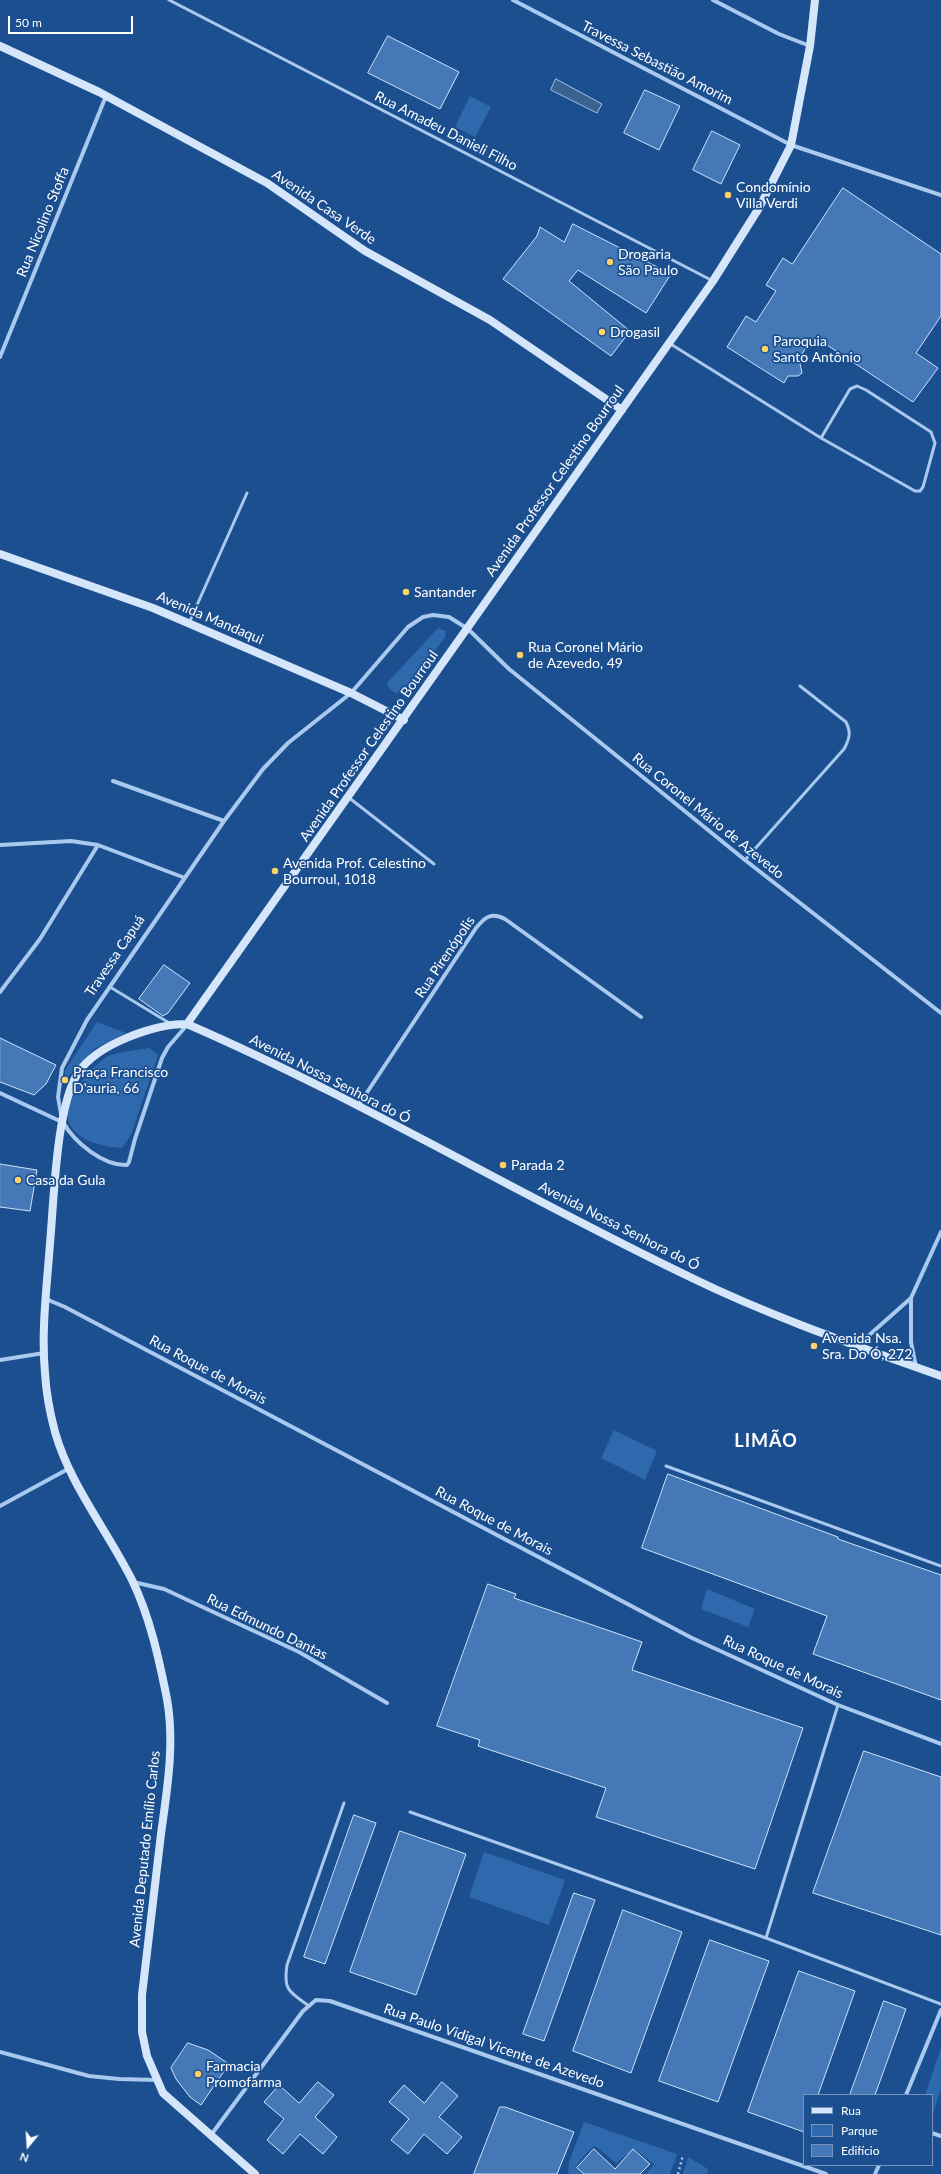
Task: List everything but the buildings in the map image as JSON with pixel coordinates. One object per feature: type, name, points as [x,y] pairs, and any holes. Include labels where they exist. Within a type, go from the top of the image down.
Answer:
[{"type":"main road","name":"Avenida Professor Celestino Bourroul","points":[[187,1024],[404,720],[713,281],[759,208],[791,145],[810,46],[815,0]]},
{"type":"main road","name":"Avenida Casa Verde","points":[[0,46],[106,96],[267,183],[365,251],[490,320],[622,410]]},
{"type":"main road","name":"Avenida Mandaqui","points":[[0,554],[153,608],[352,692],[404,720]]},
{"type":"main road","points":[[63,1122],[71,1086],[78,1073],[97,1052],[110,1045],[171,1024],[187,1024]]},
{"type":"main road","name":"Avenida Nossa Senhora do Ó","points":[[187,1024],[358,1106],[612,1239],[694,1280],[799,1324],[941,1376]]},
{"type":"main road","name":"Avenida Deputado Emílio Carlos","points":[[63,1122],[57,1163],[46,1299],[44,1353],[47,1396],[55,1431],[68,1469],[133,1582],[148,1621],[168,1702],[170,1760],[142,1995],[142,2032],[147,2056],[156,2080],[163,2093],[255,2174]]},
{"type":"street","name":"Travessa Sebastião Amorim","points":[[513,0],[791,145],[941,195]]},
{"type":"street","points":[[713,0],[779,34],[810,46]]},
{"type":"street","name":"Rua Nicolino Stoffa","points":[[0,357],[106,96]]},
{"type":"street","name":"Rua Coronel Mário de Azevedo","points":[[352,692],[386,650],[408,627],[423,617],[433,615],[449,616],[468,629],[509,669],[745,860],[941,1013]]},
{"type":"street","name":"Travessa Capuá","points":[[63,1122],[58,1097],[62,1068],[87,1020],[224,821],[263,769],[288,743],[352,692]]},
{"type":"street","points":[[113,781],[224,821]]},
{"type":"street","points":[[0,845],[71,841],[98,844],[185,878]]},
{"type":"street","points":[[0,992],[40,939],[98,844]]},
{"type":"street","name":"Rua Pirenópolis","points":[[358,1106],[476,928],[486,916],[492,915],[505,920],[641,1018]]},
{"type":"street","points":[[0,1093],[63,1122],[71,1136],[81,1145],[101,1158],[126,1165],[130,1162],[135,1139],[162,1058],[168,1047],[187,1024]]},
{"type":"street","points":[[857,1346],[911,1298],[941,1232]]},
{"type":"street","points":[[911,1298],[911,1342],[916,1367]]},
{"type":"street","name":"Rua Roque de Morais","points":[[46,1299],[72,1310],[692,1638],[838,1706],[941,1744]]},
{"type":"street","points":[[0,1360],[44,1353]]},
{"type":"street","points":[[0,1506],[68,1469]]},
{"type":"street","name":"Rua Edmundo Dantas","points":[[133,1582],[164,1589],[292,1649],[387,1703]]},
{"type":"street","name":"Rua Paulo Vidigal Vicente de Azevedo","points":[[211,2135],[290,2027],[316,2000],[330,2000],[803,2166]]},
{"type":"street","points":[[906,2094],[941,2010]]},
{"type":"street","points":[[0,2052],[88,2076],[156,2080]]},
{"type":"street","points":[[940,2136],[941,2130]]},
{"type":"street","name":"Rua Paulo Vidigal Vicente de Azevedo","points":[[803,2166],[826,2174]]},
{"type":"lane","name":"Rua Amadeu Danieli Filho","points":[[169,0],[713,281]]},
{"type":"lane","points":[[669,343],[821,438],[915,492],[920,491],[923,487],[935,443],[931,432],[866,390],[857,386],[850,389],[821,438]]},
{"type":"lane","points":[[189,623],[246,493]]},
{"type":"lane","points":[[745,860],[844,748],[850,739],[850,730],[846,722],[800,686]]},
{"type":"lane","points":[[348,797],[434,864]]},
{"type":"lane","points":[[110,987],[171,1024]]},
{"type":"lane","points":[[666,1466],[941,1566]]},
{"type":"lane","points":[[766,1938],[838,1706]]},
{"type":"lane","points":[[309,2006],[288,1990],[285,1980],[287,1966],[344,1803]]},
{"type":"lane","points":[[410,1812],[766,1938],[941,2004]]},
{"type":"path","points":[[678,2174],[683,2155]]},
{"type":"green space","points":[[470,96],[491,107],[475,137],[455,127]]},
{"type":"green space","points":[[438,628],[446,631],[445,637],[404,693],[396,693],[391,690],[387,683]]},
{"type":"green space","points":[[97,1022],[126,1033],[94,1049],[65,1080],[65,1070]]},
{"type":"green space","points":[[149,1048],[158,1055],[131,1135],[122,1148],[104,1146],[89,1141],[77,1134],[70,1125],[67,1114],[69,1102],[76,1088],[97,1065],[108,1056]]},
{"type":"green space","points":[[614,1430],[657,1451],[645,1480],[601,1458]]},
{"type":"green space","points":[[707,1589],[755,1609],[748,1627],[701,1609]]},
{"type":"green space","points":[[484,1852],[565,1880],[549,1925],[469,1897]]},
{"type":"green space","points":[[941,2048],[941,2089],[933,2113],[933,2094],[925,2094]]},
{"type":"green space","points":[[584,2122],[677,2154],[670,2174],[646,2174],[654,2164],[634,2149],[616,2163],[595,2146],[584,2156],[576,2168],[582,2174],[568,2174],[569,2162]]},
{"type":"green space","points":[[688,2157],[708,2169],[707,2174],[683,2174]]},
{"type":"shaded area","points":[[556,79],[602,104],[597,113],[551,90]]},
{"type":"place","name":"Condomínio Villa Verdi","points":[[728,195]]},
{"type":"place","name":"Drogaria São Paulo","points":[[610,262]]},
{"type":"place","name":"Drogasil","points":[[602,332]]},
{"type":"place","name":"Paroquia Santo Antônio","points":[[765,349]]},
{"type":"place","name":"Santander","points":[[406,592]]},
{"type":"place","name":"Rua Coronel Mário de Azevedo, 49","points":[[520,655]]},
{"type":"place","name":"Avenida Prof. Celestino Bourroul, 1018","points":[[275,871]]},
{"type":"place","name":"Praça Francisco D'auria, 66","points":[[65,1080]]},
{"type":"place","name":"Parada 2","points":[[503,1165]]},
{"type":"place","name":"Casa da Gula","points":[[18,1180]]},
{"type":"place","name":"Avenida Nsa. Sra. Do Ó, 272","points":[[814,1346]]},
{"type":"place","name":"Farmacia Promofarma","points":[[198,2074]]},
{"type":"district","name":"LIMÃO","points":[[766,1441]]}]
